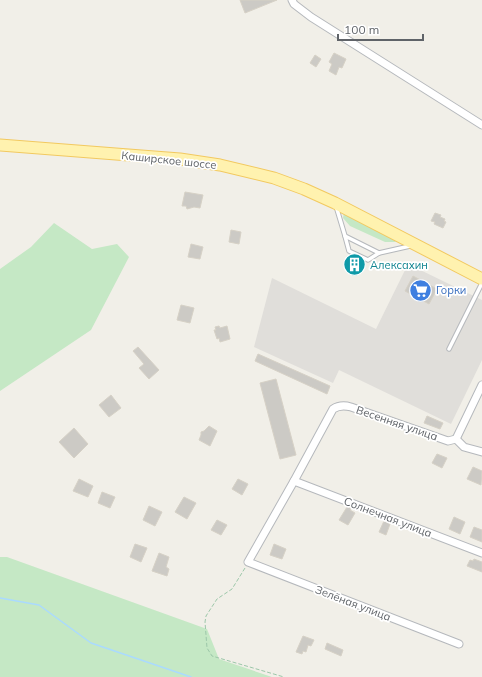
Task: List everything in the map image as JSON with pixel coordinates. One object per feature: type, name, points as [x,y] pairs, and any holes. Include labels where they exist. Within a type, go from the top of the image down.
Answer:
[{"type":"main road","name":"Каширское шоссе","points":[[0,145],[180,159],[220,165],[274,178],[335,203],[482,279]]},
{"type":"street","points":[[292,0],[294,4],[311,17],[482,125]]},
{"type":"street","points":[[456,439],[482,385]]},
{"type":"street","name":"Весенняя улица","points":[[294,480],[333,409],[337,406],[344,405],[351,407],[448,441],[456,439],[464,447],[482,452]]},
{"type":"street","points":[[248,562],[294,480]]},
{"type":"street","name":"Солнечная улица","points":[[294,480],[482,553]]},
{"type":"street","name":"Зелёная улица","points":[[248,562],[459,644]]},
{"type":"lane","points":[[335,203],[349,251],[368,260],[379,253],[416,245]]},
{"type":"lane","points":[[345,236],[379,253]]},
{"type":"lane","points":[[449,349],[482,283]]},
{"type":"path","points":[[248,562],[232,589],[217,599],[206,616],[207,648],[212,656],[284,677]]},
{"type":"shaded area","points":[[408,264],[482,300],[482,360],[451,424],[339,370],[333,383],[254,347],[272,278],[376,329]]},
{"type":"green space","points":[[344,212],[397,240],[395,242],[385,242],[350,226],[343,218]]},
{"type":"green space","points":[[54,223],[92,249],[117,244],[129,257],[91,330],[0,391],[0,269],[31,247]]},
{"type":"green space","points":[[0,557],[7,557],[207,629],[219,659],[272,677],[0,677]]},
{"type":"building","points":[[240,0],[277,0],[245,13]]},
{"type":"building","points":[[334,53],[346,59],[342,68],[339,67],[336,75],[329,71],[332,64],[329,62]]},
{"type":"building","points":[[315,55],[321,59],[316,67],[310,63]]},
{"type":"building","points":[[185,192],[203,195],[200,208],[194,207],[187,209],[186,206],[182,206]]},
{"type":"building","points":[[435,213],[441,215],[440,217],[445,219],[444,221],[446,222],[443,228],[431,221]]},
{"type":"building","points":[[231,230],[241,232],[239,244],[229,242]]},
{"type":"building","points":[[191,244],[203,247],[200,259],[188,257]]},
{"type":"building","name":"Алексахин","points":[[351,258],[363,264],[359,272],[348,266]]},
{"type":"building","name":"Горки","points":[[413,276],[437,289],[429,304],[405,291]]},
{"type":"building","points":[[181,305],[194,308],[190,323],[177,320]]},
{"type":"building","points":[[219,326],[220,328],[227,326],[230,339],[220,342],[219,338],[217,339],[214,330],[216,330],[215,327]]},
{"type":"building","points":[[138,347],[159,370],[149,379],[139,368],[144,364],[133,351]]},
{"type":"building","points":[[258,354],[330,386],[327,394],[255,361]]},
{"type":"building","points":[[276,379],[296,455],[280,459],[260,383]]},
{"type":"building","points":[[111,395],[121,408],[109,417],[99,405]]},
{"type":"building","points":[[427,416],[443,423],[440,429],[424,423]]},
{"type":"building","points":[[209,426],[217,431],[210,446],[199,440],[201,432]]},
{"type":"building","points":[[74,428],[88,444],[74,458],[59,442]]},
{"type":"building","points":[[437,454],[447,458],[442,468],[432,463]]},
{"type":"building","points":[[473,467],[482,471],[481,485],[467,479]]},
{"type":"building","points":[[79,479],[93,486],[88,497],[73,491]]},
{"type":"building","points":[[238,479],[248,484],[242,495],[232,489]]},
{"type":"building","points":[[102,492],[115,497],[110,508],[98,503]]},
{"type":"building","points":[[184,497],[196,503],[187,519],[175,512]]},
{"type":"building","points":[[149,506],[162,512],[155,526],[143,520]]},
{"type":"building","points":[[347,507],[351,508],[350,510],[355,513],[348,525],[339,520]]},
{"type":"building","points":[[454,517],[465,522],[460,534],[449,529]]},
{"type":"building","points":[[217,520],[227,525],[221,535],[211,530]]},
{"type":"building","points":[[384,521],[390,524],[386,535],[379,532]]},
{"type":"building","points":[[474,527],[482,530],[482,542],[470,537]]},
{"type":"building","points":[[135,544],[147,548],[141,562],[130,557]]},
{"type":"building","points":[[274,544],[286,549],[282,559],[270,555]]},
{"type":"building","points":[[159,553],[169,557],[166,567],[169,569],[167,576],[152,571]]},
{"type":"building","points":[[474,559],[482,562],[482,572],[467,566],[470,560],[473,561]]},
{"type":"building","points":[[303,636],[314,640],[311,646],[308,645],[306,652],[303,651],[302,654],[296,652]]},
{"type":"building","points":[[327,643],[343,650],[341,656],[325,649]]},
{"type":"waterway","points":[[0,598],[39,605],[91,643],[191,677]]},
{"type":"place","name":"Алексахин","points":[[355,265]]},
{"type":"place","name":"Горки","points":[[421,290]]}]
